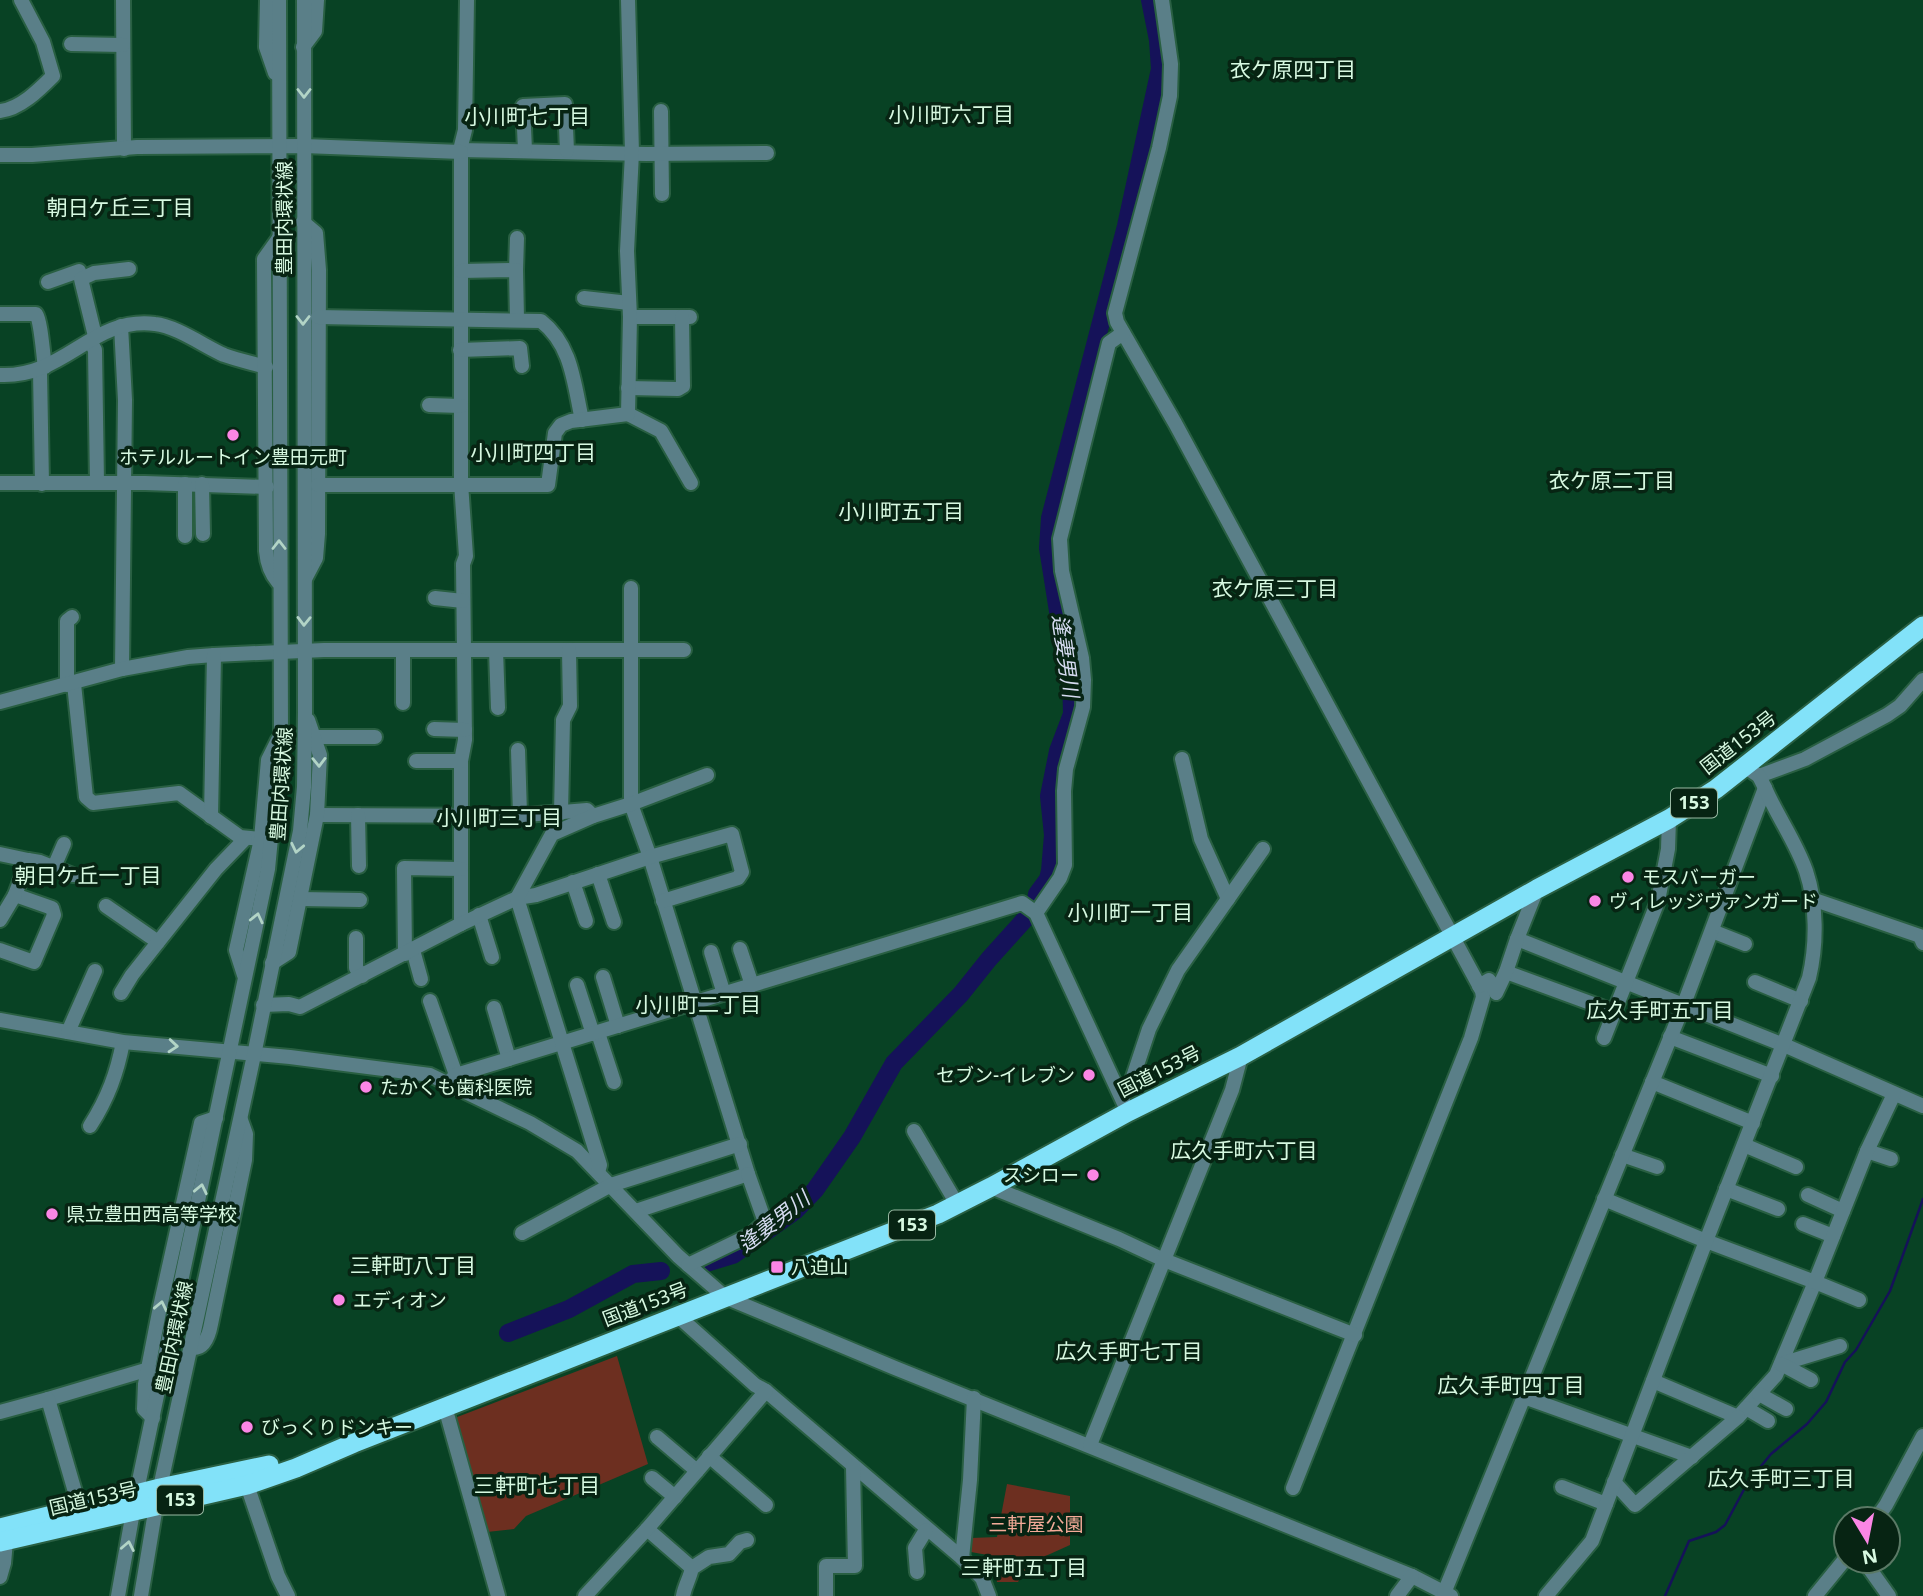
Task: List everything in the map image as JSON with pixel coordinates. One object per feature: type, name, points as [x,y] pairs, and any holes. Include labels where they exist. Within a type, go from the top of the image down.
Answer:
[{"type":"highway","name":"国道153号","points":[[158,1497],[247,1485],[296,1468],[939,1214],[1128,1112],[1241,1056],[1537,889],[1669,819],[1716,789],[1756,777],[1923,626]]},
{"type":"highway","name":"国道153号","points":[[2,1537],[258,1469],[334,1444],[354,1443]]},
{"type":"highway","name":"国道153号","points":[[2,1537],[80,1509],[136,1503]]},
{"type":"street","points":[[0,111],[36,93],[53,76],[43,42],[21,0]]},
{"type":"street","points":[[123,0],[124,149]]},
{"type":"street","points":[[267,0],[267,47],[278,81]]},
{"type":"street","name":"豊田内環状線","points":[[118,1596],[268,869],[281,736],[279,0]]},
{"type":"street","name":"豊田内環状線","points":[[145,1594],[158,1497],[300,831],[304,787],[305,712],[303,0]]},
{"type":"street","points":[[303,47],[315,31],[317,0]]},
{"type":"street","points":[[461,924],[461,761],[465,730],[463,564],[466,556],[461,483],[461,151],[465,130],[467,0]]},
{"type":"street","points":[[628,0],[632,153],[627,251],[630,310],[628,414]]},
{"type":"street","points":[[1162,0],[1171,64],[1170,96],[1159,148],[1115,313],[1117,322],[1175,423],[1482,991],[1483,1004],[1471,1038],[1293,1488]]},
{"type":"street","points":[[71,44],[123,45]]},
{"type":"street","points":[[525,150],[523,106],[565,104],[567,151]]},
{"type":"street","points":[[661,111],[662,194]]},
{"type":"street","points":[[0,155],[137,147],[304,146],[461,151],[766,153]]},
{"type":"street","points":[[303,222],[316,233],[318,243],[316,558],[305,580]]},
{"type":"street","points":[[279,238],[264,259],[267,562],[279,583]]},
{"type":"street","points":[[517,238],[517,319]]},
{"type":"street","points":[[48,282],[79,272],[129,269]]},
{"type":"street","points":[[461,271],[516,270]]},
{"type":"street","points":[[79,272],[95,349],[97,484]]},
{"type":"street","points":[[584,298],[630,310],[686,317],[683,386],[678,389],[628,388]]},
{"type":"street","points":[[0,314],[36,314],[39,318],[42,484]]},
{"type":"street","points":[[318,317],[541,321],[550,328],[568,356],[582,421]]},
{"type":"street","points":[[0,375],[42,369],[115,326],[157,324],[226,355],[266,367]]},
{"type":"street","points":[[121,326],[125,400],[122,669]]},
{"type":"street","points":[[1035,913],[1060,878],[1065,865],[1066,769],[1079,731],[1083,707],[1082,658],[1062,571],[1060,539],[1109,343],[1123,333]]},
{"type":"street","points":[[460,350],[520,348],[522,366]]},
{"type":"street","points":[[303,379],[315,366],[318,355]]},
{"type":"street","points":[[303,399],[311,406],[318,420]]},
{"type":"street","points":[[429,405],[461,406]]},
{"type":"street","points":[[266,411],[280,432]]},
{"type":"street","points":[[318,485],[548,485],[555,433],[561,425],[628,414],[661,431],[691,484]]},
{"type":"street","points":[[0,483],[267,487]]},
{"type":"street","points":[[185,484],[185,536]]},
{"type":"street","points":[[202,484],[203,534]]},
{"type":"street","points":[[631,588],[631,804],[765,1222],[752,1234],[688,1265]]},
{"type":"street","points":[[435,598],[463,601]]},
{"type":"street","points":[[72,617],[67,621],[71,684],[86,797],[93,803],[178,793],[246,839],[261,839]]},
{"type":"street","points":[[0,702],[122,669],[214,655],[464,649],[684,650]]},
{"type":"street","points":[[403,650],[404,703]]},
{"type":"street","points":[[496,650],[498,708]]},
{"type":"street","points":[[561,813],[563,720],[570,706],[569,650]]},
{"type":"street","points":[[211,817],[214,655]]},
{"type":"street","points":[[1756,777],[1805,759],[1887,715],[1900,706],[1923,680]]},
{"type":"street","points":[[272,963],[289,952],[317,815],[320,755],[305,712]]},
{"type":"street","points":[[434,729],[465,730]]},
{"type":"street","points":[[245,977],[236,950],[261,839],[268,760],[281,736]]},
{"type":"street","points":[[315,737],[375,737]]},
{"type":"street","points":[[518,750],[520,814]]},
{"type":"street","points":[[1182,759],[1201,839],[1228,899]]},
{"type":"street","points":[[416,761],[461,761]]},
{"type":"street","points":[[598,1172],[600,1164],[517,898],[552,834],[593,816],[707,775]]},
{"type":"street","points":[[1546,1596],[1592,1541],[1801,1001],[1813,960],[1812,899],[1805,869],[1756,777]]},
{"type":"street","points":[[0,1020],[122,1042],[290,1057],[419,1072],[452,1079],[562,1140],[598,1172],[688,1265],[725,1297],[1412,1576],[1448,1595],[1524,1397],[1712,931],[1756,777]]},
{"type":"street","points":[[317,815],[514,816],[587,810],[593,816]]},
{"type":"street","points":[[358,815],[359,866]]},
{"type":"street","points":[[1604,1038],[1663,882],[1669,819]]},
{"type":"street","points":[[263,1005],[289,1004],[300,1007],[517,898],[536,895],[650,857],[732,834],[742,872],[738,878],[663,901]]},
{"type":"street","points":[[121,993],[216,869],[246,839]]},
{"type":"street","points":[[54,867],[64,844]]},
{"type":"street","points":[[1120,1092],[1130,1086],[1149,1029],[1178,970],[1263,849]]},
{"type":"street","points":[[0,854],[54,867],[73,875]]},
{"type":"street","points":[[0,920],[15,895],[28,860]]},
{"type":"street","points":[[421,979],[409,952],[404,868],[461,869]]},
{"type":"street","points":[[598,874],[614,922]]},
{"type":"street","points":[[573,882],[586,921]]},
{"type":"street","points":[[1479,986],[1489,980],[1496,993],[1537,889]]},
{"type":"street","points":[[0,950],[34,962],[54,915],[52,908],[15,895]]},
{"type":"street","points":[[300,899],[360,900]]},
{"type":"street","points":[[1812,899],[1920,936],[1923,943]]},
{"type":"street","points":[[452,1079],[509,1059],[1022,903],[1035,913],[1128,1112]]},
{"type":"street","points":[[106,906],[158,942]]},
{"type":"street","points":[[479,915],[492,957]]},
{"type":"street","points":[[1712,931],[1745,944]]},
{"type":"street","points":[[356,938],[356,968],[362,976]]},
{"type":"street","points":[[1517,939],[1784,1045],[1923,1106]]},
{"type":"street","points":[[740,949],[752,985]]},
{"type":"street","points":[[711,953],[724,993]]},
{"type":"street","points":[[68,1032],[95,971]]},
{"type":"street","points":[[1506,972],[1615,1012]]},
{"type":"street","points":[[603,977],[618,1026]]},
{"type":"street","points":[[1755,982],[1801,1001]]},
{"type":"street","points":[[577,985],[614,1082]]},
{"type":"street","points":[[430,1001],[452,1079]]},
{"type":"street","points":[[494,1008],[509,1059]]},
{"type":"street","points":[[1670,1037],[1772,1076]]},
{"type":"street","points":[[90,1126],[105,1102],[117,1074],[122,1042]]},
{"type":"street","points":[[1090,1445],[1232,1090],[1241,1056]]},
{"type":"street","points":[[1652,1082],[1753,1123]]},
{"type":"street","points":[[1614,1482],[1635,1505],[1742,1413],[1776,1375],[1867,1151],[1894,1094]]},
{"type":"street","points":[[191,1348],[200,1346],[208,1338],[210,1330],[245,1160],[246,1135],[240,1116]]},
{"type":"street","points":[[153,1418],[144,1409],[145,1384],[191,1164],[201,1124],[216,1118]]},
{"type":"street","points":[[914,1131],[957,1204]]},
{"type":"street","points":[[522,1233],[611,1185],[740,1144]]},
{"type":"street","points":[[1744,1145],[1796,1167]]},
{"type":"street","points":[[1867,1151],[1891,1158]]},
{"type":"street","points":[[1622,1155],[1657,1167]]},
{"type":"street","points":[[636,1211],[748,1174]]},
{"type":"street","points":[[991,1187],[1119,1238],[1164,1260],[1355,1335]]},
{"type":"street","points":[[1726,1189],[1778,1209]]},
{"type":"street","points":[[1808,1195],[1843,1211]]},
{"type":"street","points":[[1604,1199],[1858,1300]]},
{"type":"street","points":[[1803,1224],[1833,1236]]},
{"type":"street","points":[[678,1315],[755,1385],[766,1391],[962,1558],[982,1578],[989,1596]]},
{"type":"street","points":[[1781,1364],[1840,1346]]},
{"type":"street","points":[[1781,1364],[1811,1380]]},
{"type":"street","points":[[0,1412],[149,1369]]},
{"type":"street","points":[[1653,1381],[1768,1422]]},
{"type":"street","points":[[585,1596],[648,1529],[766,1391]]},
{"type":"street","points":[[1759,1394],[1786,1409]]},
{"type":"street","points":[[1524,1397],[1692,1457]]},
{"type":"street","points":[[962,1558],[970,1480],[974,1398]]},
{"type":"street","points":[[48,1399],[80,1509]]},
{"type":"street","points":[[445,1407],[498,1596]]},
{"type":"street","points":[[1886,1505],[1923,1436]]},
{"type":"street","points":[[657,1437],[697,1471]]},
{"type":"street","points":[[709,1456],[766,1505]]},
{"type":"street","points":[[826,1596],[826,1566],[855,1566],[853,1466]]},
{"type":"street","points":[[652,1478],[674,1497]]},
{"type":"street","points":[[247,1485],[278,1576],[288,1596]]},
{"type":"street","points":[[1562,1487],[1606,1504]]},
{"type":"street","points":[[648,1529],[692,1568]]},
{"type":"street","points":[[917,1572],[915,1549],[926,1530]]},
{"type":"street","points":[[0,1577],[4,1563],[2,1537]]},
{"type":"street","points":[[683,1596],[692,1568],[709,1557],[729,1554],[740,1542],[747,1540]]},
{"type":"street","points":[[1815,1596],[1832,1575]]},
{"type":"street","points":[[1874,1575],[1889,1596]]},
{"type":"street","points":[[1397,1596],[1412,1576]]},
{"type":"green space","points":[[617,1356],[648,1464],[526,1516],[514,1529],[487,1532],[452,1419]]},
{"type":"green space","name":"三軒屋公園","points":[[1007,1484],[1070,1496],[1070,1545],[1030,1563],[1018,1582],[997,1582],[993,1556],[971,1552],[971,1538],[997,1537]]},
{"type":"waterway","name":"逢妻男川","points":[[703,1264],[733,1255],[795,1211],[815,1190],[852,1137],[894,1063],[961,994],[1035,908],[1037,894],[1048,879],[1053,835],[1049,796],[1058,751],[1072,714],[1071,669],[1048,548],[1050,518],[1126,226],[1160,69],[1158,40],[1150,0]]},
{"type":"waterway","points":[[1665,1596],[1689,1541],[1716,1532],[1725,1525],[1748,1482],[1771,1454],[1807,1424],[1826,1402],[1845,1362],[1856,1350],[1890,1291],[1923,1199]]},
{"type":"waterway","name":"逢妻男川","points":[[508,1333],[569,1309],[633,1274],[661,1271]]},
{"type":"place","name":"ホテルルートイン豊田元町","points":[[233,435]]},
{"type":"place","name":"モスバーガー","points":[[1628,877]]},
{"type":"place","name":"ヴィレッジヴァンガード","points":[[1595,901]]},
{"type":"place","name":"セブン-イレブン","points":[[1089,1075]]},
{"type":"place","name":"たかくも歯科医院","points":[[366,1087]]},
{"type":"place","name":"スシロー","points":[[1093,1175]]},
{"type":"place","name":"県立豊田西高等学校","points":[[52,1214]]},
{"type":"place","name":"八迫山","points":[[777,1267]]},
{"type":"place","name":"エディオン","points":[[339,1300]]},
{"type":"place","name":"びっくりドンキー","points":[[247,1427]]},
{"type":"district","name":"衣ケ原四丁目","points":[[1293,70]]},
{"type":"district","name":"小川町六丁目","points":[[951,115]]},
{"type":"district","name":"小川町七丁目","points":[[527,117]]},
{"type":"district","name":"朝日ケ丘三丁目","points":[[120,208]]},
{"type":"district","name":"小川町四丁目","points":[[533,453]]},
{"type":"district","name":"衣ケ原二丁目","points":[[1612,481]]},
{"type":"district","name":"小川町五丁目","points":[[901,512]]},
{"type":"district","name":"衣ケ原三丁目","points":[[1275,589]]},
{"type":"district","name":"小川町三丁目","points":[[499,818]]},
{"type":"district","name":"朝日ケ丘一丁目","points":[[88,876]]},
{"type":"district","name":"小川町一丁目","points":[[1130,913]]},
{"type":"district","name":"小川町二丁目","points":[[698,1005]]},
{"type":"district","name":"広久手町五丁目","points":[[1660,1011]]},
{"type":"district","name":"広久手町六丁目","points":[[1244,1151]]},
{"type":"district","name":"三軒町八丁目","points":[[413,1266]]},
{"type":"district","name":"広久手町七丁目","points":[[1129,1352]]},
{"type":"district","name":"広久手町四丁目","points":[[1511,1386]]},
{"type":"district","name":"広久手町三丁目","points":[[1781,1479]]},
{"type":"district","name":"三軒町七丁目","points":[[537,1486]]},
{"type":"district","name":"三軒町五丁目","points":[[1024,1568]]}]
